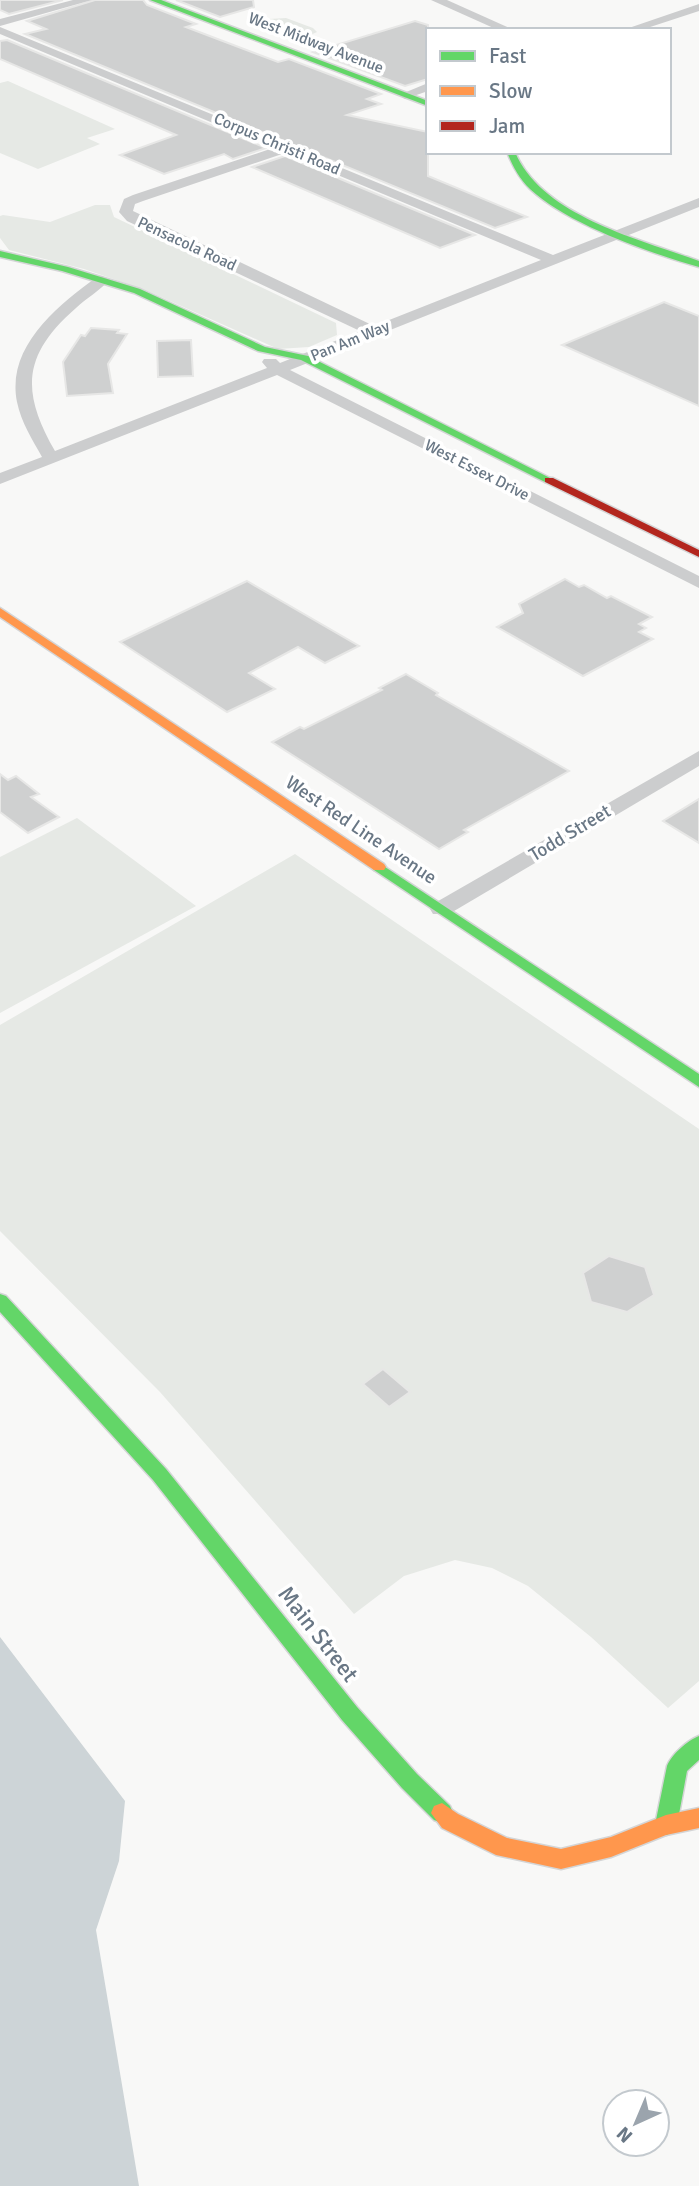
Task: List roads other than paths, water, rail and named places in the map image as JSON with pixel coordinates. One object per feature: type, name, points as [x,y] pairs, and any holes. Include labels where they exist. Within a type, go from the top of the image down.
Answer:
[{"type":"street","points":[[0,23],[86,0]]},
{"type":"street","name":"West Midway Avenue","points":[[153,0],[426,103]]},
{"type":"street","points":[[437,0],[503,28]]},
{"type":"street","points":[[635,28],[699,7]]},
{"type":"street","name":"Corpus Christi Road","points":[[0,30],[554,260]]},
{"type":"street","points":[[405,95],[426,88]]},
{"type":"street","name":"Pensacola Road","points":[[286,148],[138,198],[129,202],[126,212],[132,218],[373,331]]},
{"type":"street","points":[[511,154],[515,170],[546,199],[699,264]]},
{"type":"street","name":"Pan Am Way","points":[[0,478],[699,202]]},
{"type":"street","name":"West Essex Drive","points":[[0,254],[102,280],[168,304],[262,349],[304,358],[699,554]]},
{"type":"street","points":[[51,458],[30,417],[24,398],[27,366],[37,340],[49,324],[102,280]]},
{"type":"street","name":"West Essex Drive","points":[[262,349],[277,369],[699,583]]},
{"type":"street","points":[[463,463],[491,451]]},
{"type":"street","points":[[620,543],[649,529]]},
{"type":"street","name":"West Red Line Avenue","points":[[0,612],[699,1082]]},
{"type":"street","name":"Todd Street","points":[[441,909],[699,757]]},
{"type":"street","name":"Main Street","points":[[0,1301],[115,1425],[208,1532],[399,1773],[450,1821],[504,1848],[561,1859],[611,1847],[666,1825],[699,1818]]},
{"type":"street","points":[[666,1825],[677,1766],[699,1746]]}]
